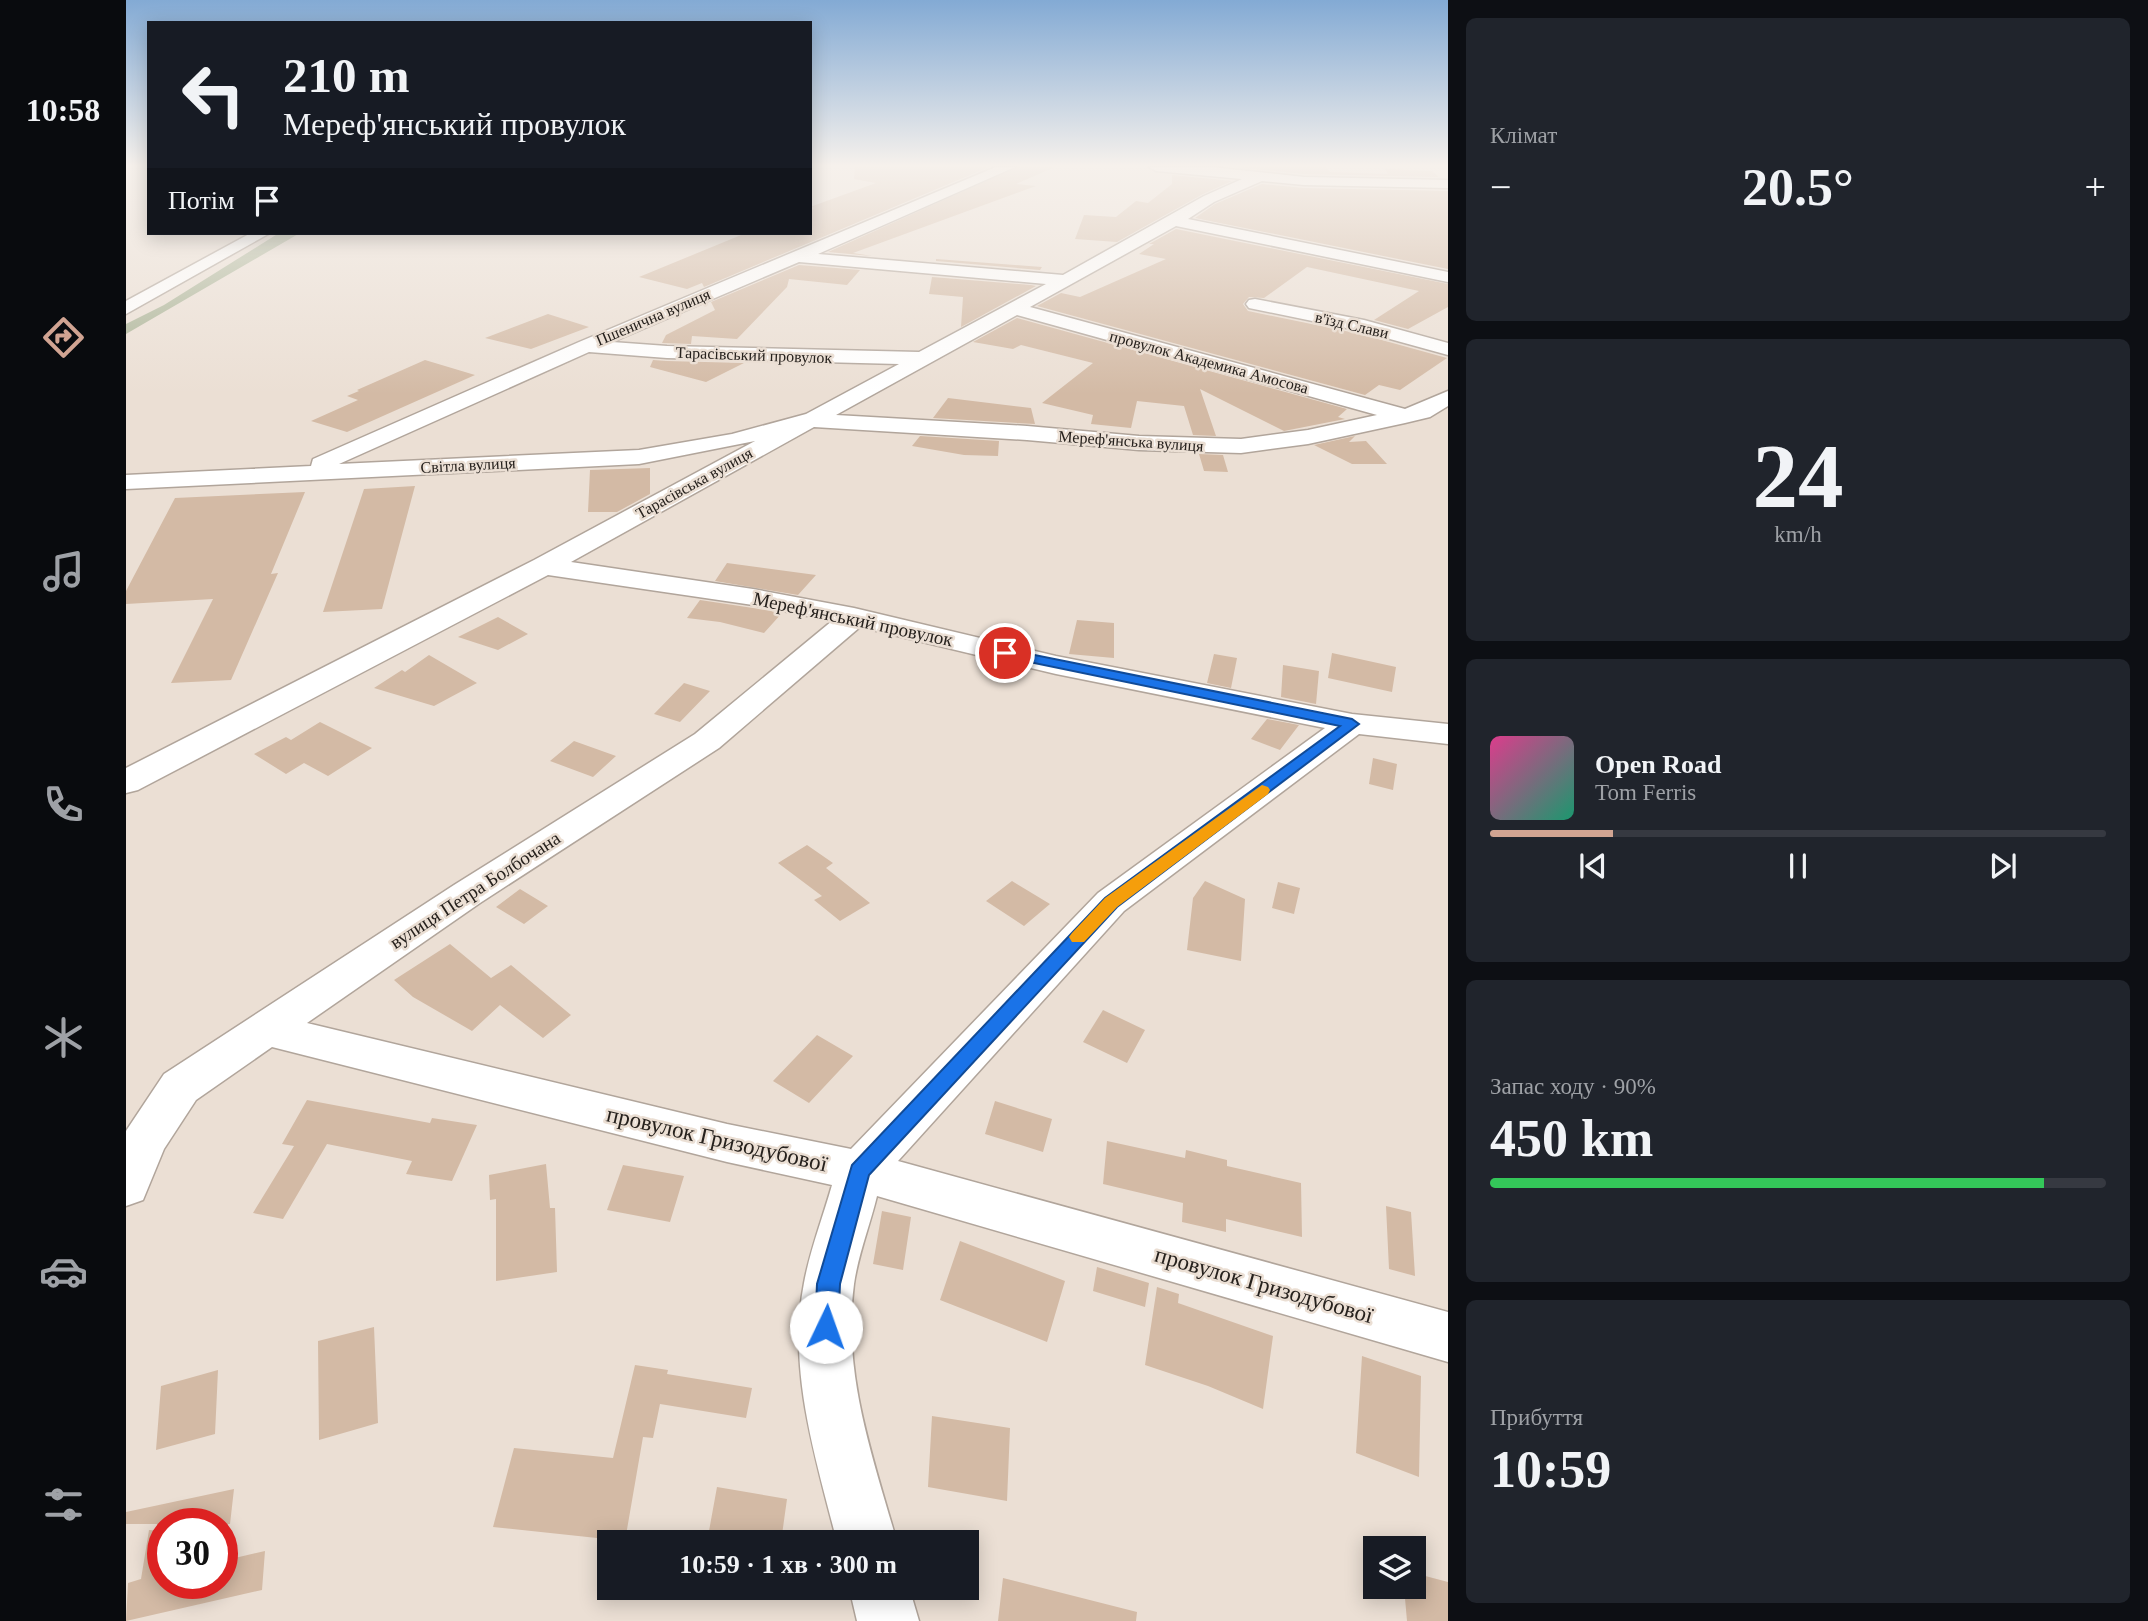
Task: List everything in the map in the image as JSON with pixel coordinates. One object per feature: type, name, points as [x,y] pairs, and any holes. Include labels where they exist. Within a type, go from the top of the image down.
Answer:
[{"type":"street","points":[[126,308],[245,243]]},
{"type":"street","name":"Пшенична вулиця","points":[[302,473],[586,346],[829,243]]},
{"type":"street","name":"Тарасівська вулиця","points":[[126,782],[544,566],[1134,243]]},
{"type":"street","points":[[1282,243],[1448,276]]},
{"type":"street","points":[[795,257],[1064,280]]},
{"type":"street","name":"в'їзд Слави","points":[[1255,304],[1364,326],[1448,349]]},
{"type":"street","name":"провулок Академика Амосова","points":[[1013,308],[1405,416]]},
{"type":"street","name":"Тарасівський провулок","points":[[586,346],[667,352],[922,358]]},
{"type":"street","name":"Мереф'янська вулиця","points":[[807,421],[1215,446],[1264,444],[1405,416],[1422,412],[1448,397]]},
{"type":"street","name":"Світла вулиця","points":[[126,482],[639,457],[734,440],[807,421]]},
{"type":"street","name":"Мереф'янський провулок","points":[[544,566],[753,597],[854,617],[1056,665],[1352,724],[1448,734]]},
{"type":"street","name":"вулиця Петра Болбочана","points":[[126,1185],[144,1140],[180,1087],[467,894],[707,741],[854,617]]},
{"type":"street","points":[[864,1530],[835,1423],[825,1348],[829,1284],[860,1171],[1111,902],[1352,724]]},
{"type":"street","name":"провулок Гризодубової","points":[[266,1029],[727,1143],[860,1171],[1448,1337]]},
{"type":"street","points":[[882,1600],[888,1621]]},
{"type":"green space","points":[[264,243],[283,243],[126,334],[126,324],[164,305]]},
{"type":"building","points":[[723,243],[809,243],[704,287],[702,283],[687,289],[639,277]]},
{"type":"building","points":[[849,243],[881,243],[853,253],[872,256],[828,252]]},
{"type":"building","points":[[1243,243],[1448,284],[1448,307],[1408,329],[1374,320],[1419,291],[1307,267],[1264,298],[1249,297],[1243,304],[1248,311],[1360,334],[1447,358],[1400,390],[1379,385],[1365,395],[1037,306],[1061,293],[1080,297],[1166,259],[1139,254],[1154,244],[1149,244]]},
{"type":"building","points":[[1317,243],[1448,243],[1448,269]]},
{"type":"building","points":[[936,259],[1042,267],[1040,270]]},
{"type":"building","points":[[799,265],[860,270],[847,285],[789,279],[787,287],[737,339],[692,336],[691,344],[662,343],[666,335],[715,310],[711,302]]},
{"type":"building","points":[[932,277],[1036,286],[961,327],[963,297],[929,294]]},
{"type":"building","points":[[548,314],[589,327],[531,349],[485,338]]},
{"type":"building","points":[[1017,318],[1347,409],[1338,417],[1345,419],[1284,431],[1200,389],[1216,436],[1193,435],[1184,406],[1137,401],[1131,428],[1091,424],[1093,415],[1042,403],[1093,363],[1021,345],[1013,349],[973,342]]},
{"type":"building","points":[[425,360],[475,375],[347,432],[311,421],[358,400],[347,396],[359,391],[357,390]]},
{"type":"building","points":[[653,360],[744,363],[706,382],[650,367]]},
{"type":"building","points":[[948,398],[1031,408],[1035,424],[933,418]]},
{"type":"building","points":[[920,436],[999,441],[998,456],[964,455],[912,446]]},
{"type":"building","points":[[1355,436],[1349,442],[1366,441],[1387,464],[1352,464],[1314,445]]},
{"type":"building","points":[[1199,454],[1223,455],[1228,472],[1204,471]]},
{"type":"building","points":[[650,468],[650,494],[617,512],[588,512],[590,470]]},
{"type":"building","points":[[415,486],[382,609],[323,612],[364,489]]},
{"type":"building","points":[[305,492],[271,574],[278,573],[231,680],[171,683],[213,599],[126,604],[126,591],[175,498]]},
{"type":"building","points":[[727,563],[816,575],[798,595],[715,581]]},
{"type":"building","points":[[700,600],[782,613],[764,633],[720,622],[687,618]]},
{"type":"building","points":[[498,617],[528,634],[498,650],[458,637]]},
{"type":"building","points":[[1077,620],[1114,623],[1114,658],[1069,654]]},
{"type":"building","points":[[1332,653],[1396,667],[1392,692],[1328,678]]},
{"type":"building","points":[[1214,654],[1237,658],[1231,688],[1207,683]]},
{"type":"building","points":[[429,655],[477,683],[434,706],[374,688],[402,670],[405,672]]},
{"type":"building","points":[[1283,665],[1319,671],[1316,704],[1281,697]]},
{"type":"building","points":[[684,683],[710,691],[680,722],[654,714]]},
{"type":"building","points":[[1267,719],[1299,725],[1280,750],[1251,739]]},
{"type":"building","points":[[320,722],[372,748],[328,776],[304,763],[286,774],[254,754],[286,737],[291,740]]},
{"type":"building","points":[[574,741],[616,756],[593,777],[550,761]]},
{"type":"building","points":[[1373,758],[1397,764],[1393,790],[1369,784]]},
{"type":"building","points":[[807,845],[833,863],[826,868],[870,903],[840,921],[814,900],[822,896],[778,863]]},
{"type":"building","points":[[1012,881],[1050,904],[1024,926],[986,901]]},
{"type":"building","points":[[1205,881],[1245,899],[1241,961],[1187,950],[1193,898]]},
{"type":"building","points":[[1278,882],[1300,888],[1294,914],[1272,908]]},
{"type":"building","points":[[520,889],[548,906],[524,924],[496,907]]},
{"type":"building","points":[[450,944],[491,978],[511,965],[571,1015],[543,1038],[500,1005],[472,1031],[413,997],[394,980]]},
{"type":"building","points":[[1103,1010],[1145,1030],[1127,1063],[1083,1042]]},
{"type":"building","points":[[817,1035],[853,1056],[809,1103],[773,1081]]},
{"type":"building","points":[[307,1100],[430,1123],[432,1118],[477,1125],[452,1181],[406,1174],[412,1161],[327,1144],[283,1219],[253,1213],[294,1146],[282,1144]]},
{"type":"building","points":[[995,1101],[1052,1119],[1043,1152],[985,1134]]},
{"type":"building","points":[[1107,1141],[1185,1158],[1186,1150],[1227,1160],[1227,1166],[1301,1183],[1302,1237],[1226,1219],[1226,1232],[1182,1222],[1183,1203],[1103,1184]]},
{"type":"building","points":[[546,1164],[550,1208],[555,1208],[557,1272],[496,1281],[496,1199],[490,1200],[489,1175]]},
{"type":"building","points":[[623,1165],[684,1176],[670,1222],[607,1210]]},
{"type":"building","points":[[1386,1206],[1411,1212],[1415,1276],[1389,1269]]},
{"type":"building","points":[[882,1211],[911,1217],[903,1270],[873,1264]]},
{"type":"building","points":[[960,1241],[1065,1281],[1047,1342],[940,1300]]},
{"type":"building","points":[[1097,1267],[1149,1283],[1145,1307],[1093,1291]]},
{"type":"building","points":[[1157,1287],[1179,1294],[1178,1303],[1273,1336],[1263,1409],[1208,1386],[1145,1365]]},
{"type":"building","points":[[374,1327],[378,1423],[319,1440],[318,1341]]},
{"type":"building","points":[[1362,1356],[1421,1376],[1419,1477],[1356,1453]]},
{"type":"building","points":[[635,1365],[668,1370],[667,1374],[752,1388],[746,1418],[660,1404],[653,1438],[643,1437],[627,1530],[597,1530],[597,1538],[493,1527],[514,1448],[613,1458]]},
{"type":"building","points":[[218,1370],[215,1434],[156,1450],[161,1386]]},
{"type":"building","points":[[932,1416],[1010,1428],[1007,1501],[928,1487]]},
{"type":"building","points":[[717,1487],[787,1499],[783,1530],[709,1530]]},
{"type":"building","points":[[234,1489],[232,1508],[147,1508],[147,1524],[126,1524],[126,1512]]},
{"type":"building","points":[[147,1542],[147,1599],[223,1599],[126,1621],[128,1583],[141,1579]]},
{"type":"building","points":[[265,1551],[262,1590],[238,1595],[238,1557]]},
{"type":"building","points":[[1426,1576],[1448,1582],[1448,1621],[1407,1621],[1405,1599],[1426,1599]]},
{"type":"building","points":[[1003,1578],[1137,1612],[1136,1621],[998,1621]]},
{"type":"slow traffic","points":[[1078,937],[1111,902],[1262,790]]},
{"type":"route","points":[[826,1327],[829,1284],[860,1171],[1111,902],[1352,724],[1005,653]]}]
